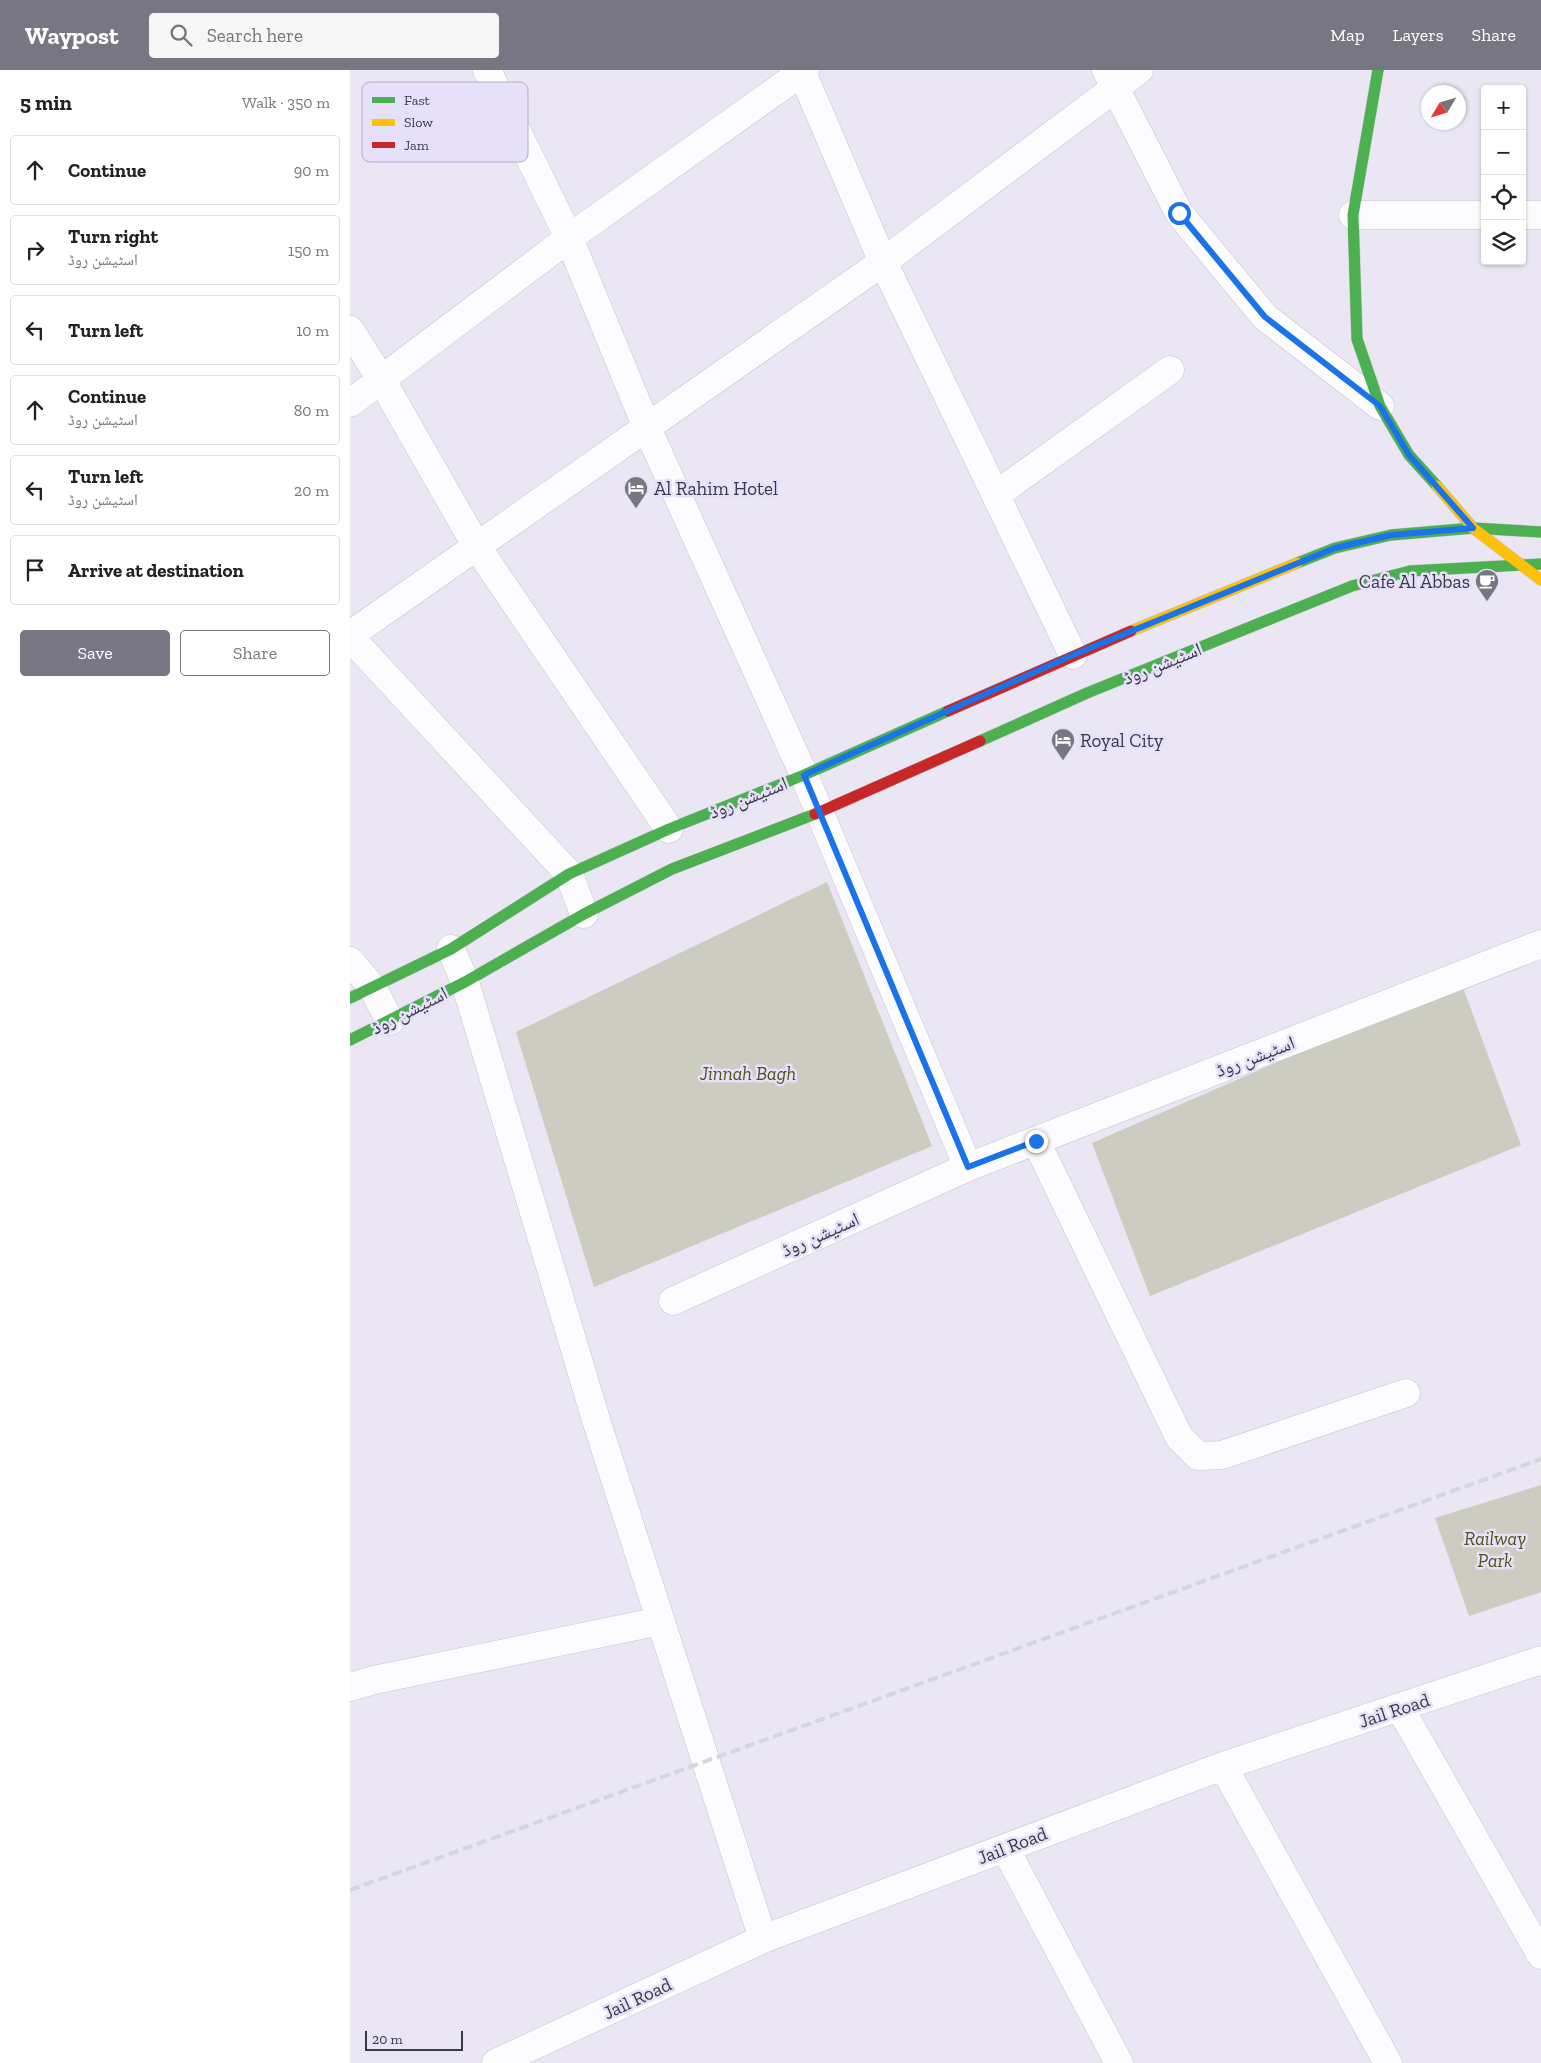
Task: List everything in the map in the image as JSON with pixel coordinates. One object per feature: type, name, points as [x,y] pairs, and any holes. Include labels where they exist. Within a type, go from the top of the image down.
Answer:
[{"type":"main road","points":[[1378,70],[1353,215],[1356,339],[1380,406],[1409,455],[1473,528],[1541,580]]},
{"type":"main road","name":"اسٹیشن روڈ","points":[[361,992],[451,949],[569,874],[668,829],[804,775],[1073,655],[1335,548],[1391,535],[1473,528],[1541,532]]},
{"type":"main road","name":"اسٹیشن روڈ","points":[[350,1040],[465,982],[584,914],[672,868],[819,812],[1087,693],[1352,586],[1410,571],[1541,564]]},
{"type":"street","points":[[487,70],[493,82]]},
{"type":"street","points":[[584,914],[569,874],[350,636],[883,262],[1110,79],[1138,70]]},
{"type":"street","points":[[350,403],[569,238],[803,71],[883,262],[1073,655]]},
{"type":"street","points":[[1110,79],[1179,213],[1265,317],[1380,406]]},
{"type":"street","points":[[528,154],[569,238],[647,428],[804,775],[968,1167]]},
{"type":"street","points":[[1353,215],[1481,215]]},
{"type":"street","points":[[1526,215],[1541,215]]},
{"type":"street","points":[[350,330],[381,379],[477,547],[668,829]]},
{"type":"street","points":[[996,494],[1170,370]]},
{"type":"street","name":"اسٹیشن روڈ","points":[[673,1301],[968,1167],[1541,944]]},
{"type":"street","points":[[451,949],[465,982],[594,1414],[763,1939]]},
{"type":"street","points":[[350,961],[361,992],[390,1021]]},
{"type":"street","points":[[1036,1141],[1179,1437],[1198,1456],[1222,1455],[1406,1393]]},
{"type":"street","points":[[350,1686],[660,1621]]},
{"type":"street","name":"Jail Road","points":[[508,2060],[763,1939],[1223,1766],[1541,1660]]},
{"type":"street","points":[[1400,1708],[1541,1955]]},
{"type":"street","points":[[1223,1766],[1388,2063]]},
{"type":"street","points":[[1005,1848],[1119,2063]]},
{"type":"green space","name":"Jinnah Bagh","points":[[827,882],[932,1146],[594,1287],[516,1032]]},
{"type":"green space","points":[[1461,982],[1521,1145],[1150,1296],[1092,1143]]},
{"type":"green space","name":"Railway Park","points":[[1541,1485],[1541,1592],[1469,1616],[1435,1518]]},
{"type":"railway","points":[[350,1890],[1541,1459]]},
{"type":"traffic: fast","points":[[1378,70],[1353,215],[1357,339],[1380,406],[1409,455],[1437,486]]},
{"type":"traffic: fast","points":[[1297,563],[1335,548],[1391,535],[1473,528],[1541,532]]},
{"type":"traffic: fast","points":[[980,741],[1087,693],[1352,586],[1410,571],[1541,564]]},
{"type":"traffic: fast","points":[[350,998],[451,949],[569,874],[669,829],[804,775],[948,711]]},
{"type":"traffic: fast","points":[[350,1040],[465,982],[584,914],[672,869],[815,814]]},
{"type":"traffic: slow","points":[[1437,486],[1473,528],[1541,580]]},
{"type":"traffic: slow","points":[[1131,631],[1297,563]]},
{"type":"traffic: jam","points":[[948,711],[1131,631]]},
{"type":"traffic: jam","points":[[815,814],[980,741]]},
{"type":"place","name":"Al Rahim Hotel","points":[[636,509]]},
{"type":"place","name":"Cafe Al Abbas","points":[[1487,602]]},
{"type":"place","name":"Royal City","points":[[1063,761]]},
{"type":"route","points":[[1036,1141],[968,1167],[804,775],[1073,655],[1335,548],[1391,535],[1473,528],[1409,455],[1380,406],[1265,317],[1179,213]]}]
